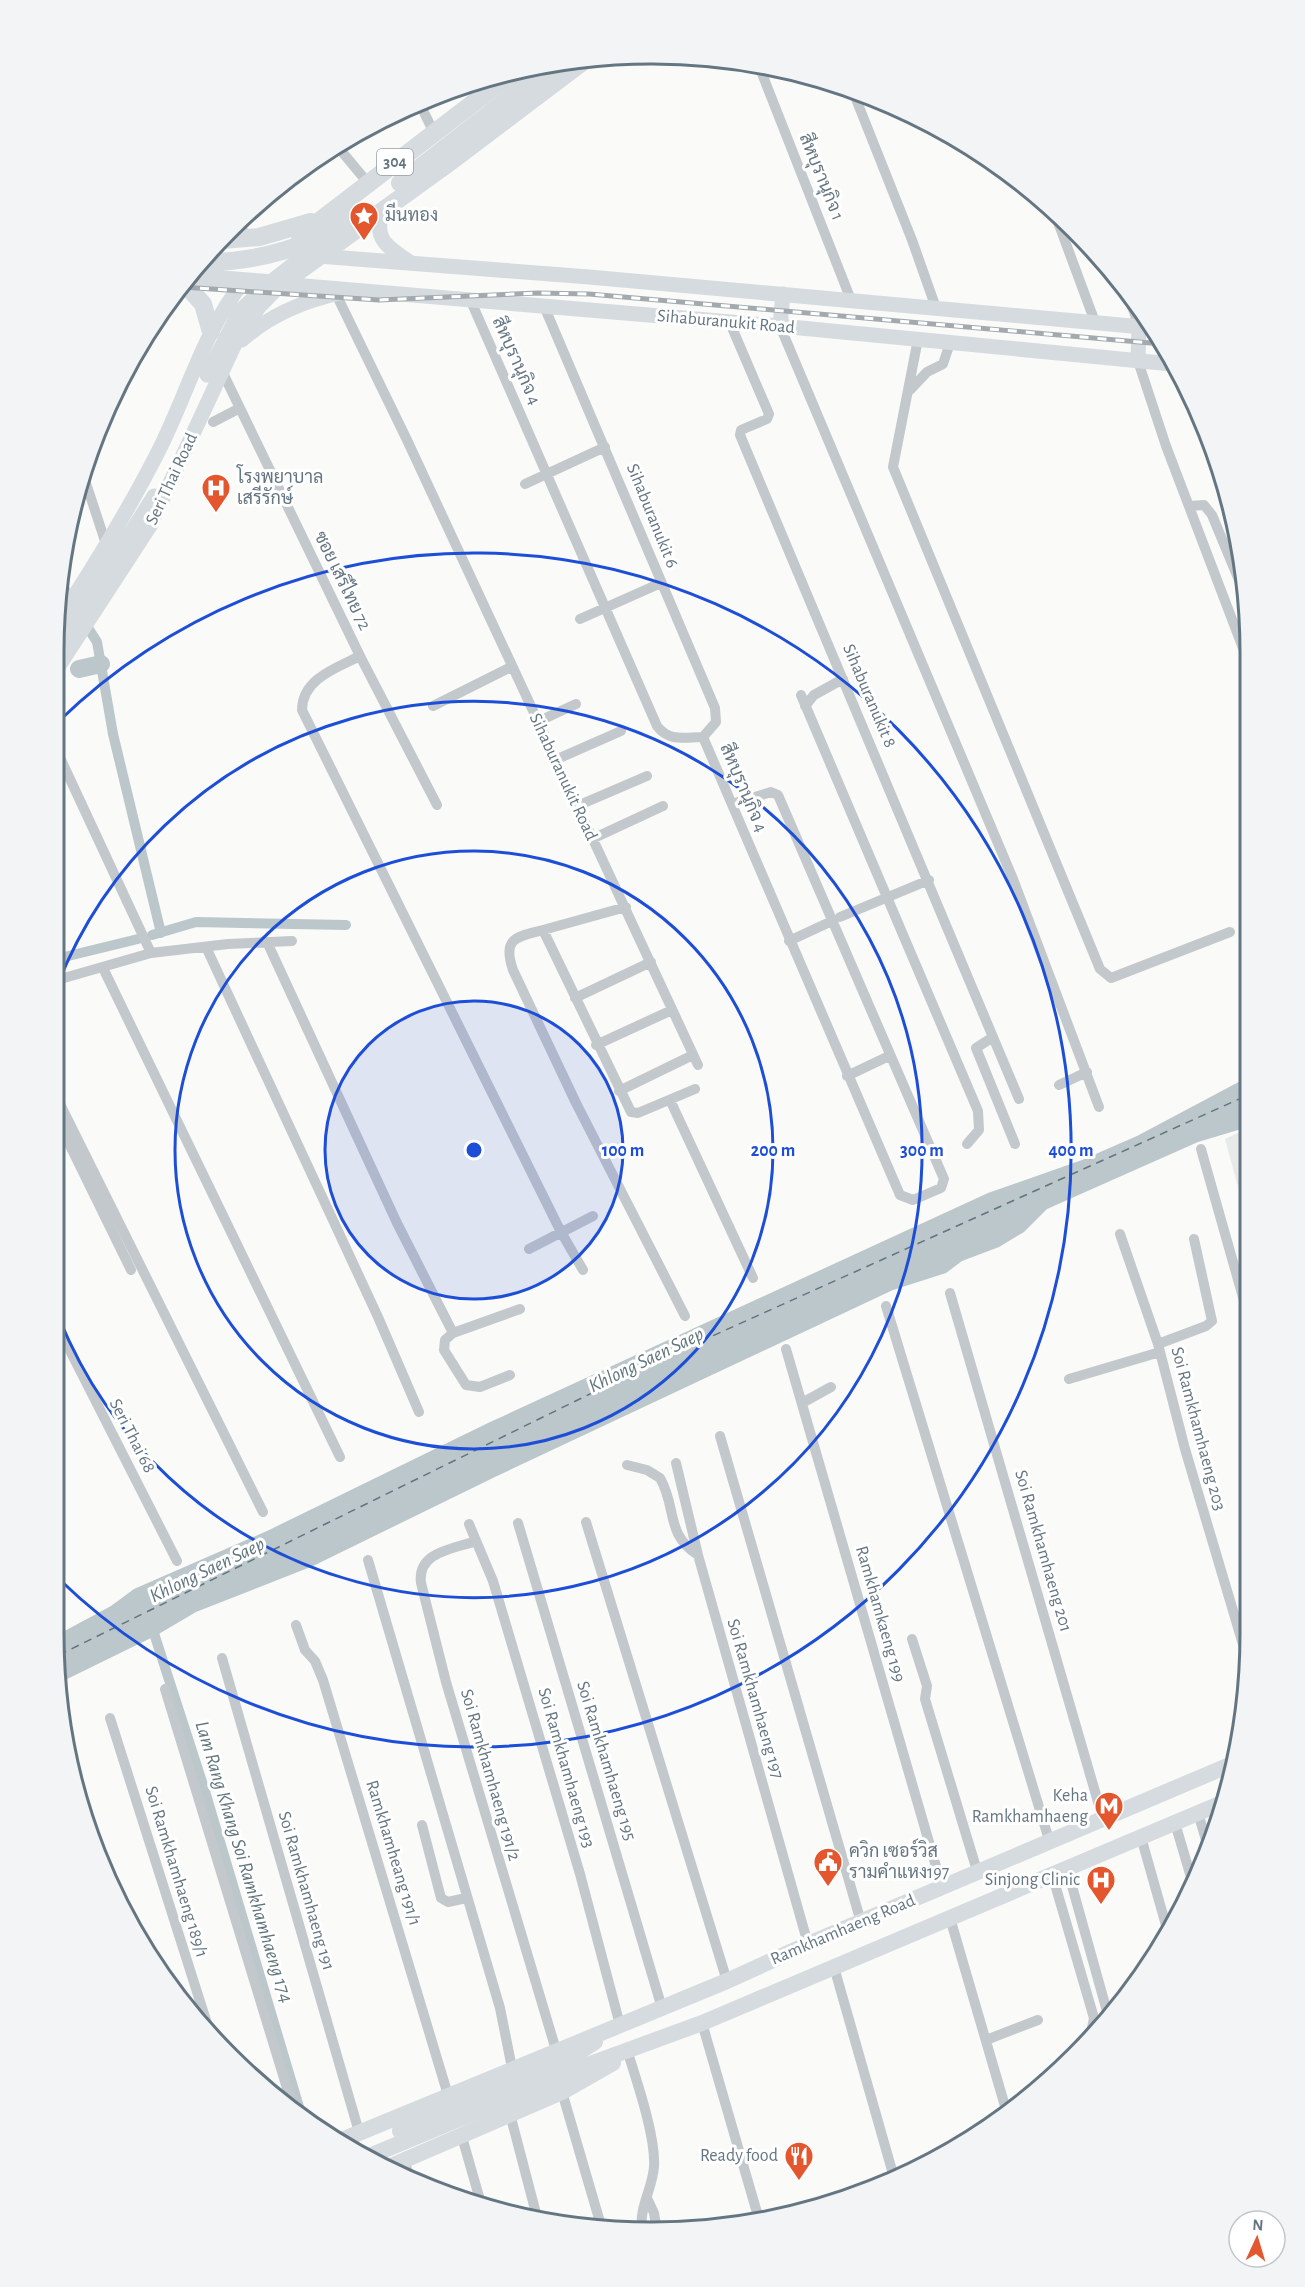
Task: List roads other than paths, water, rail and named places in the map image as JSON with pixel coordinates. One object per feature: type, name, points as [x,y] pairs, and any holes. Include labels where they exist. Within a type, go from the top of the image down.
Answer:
[{"type":"highway","name":"304","points":[[281,284],[318,256],[359,220],[385,208],[571,71]]},
{"type":"highway","points":[[342,203],[336,213],[341,222],[350,224],[359,220],[538,76]]},
{"type":"highway","name":"304","points":[[244,281],[426,138],[482,90]]},
{"type":"highway","points":[[426,138],[412,154],[417,163],[446,165]]},
{"type":"highway","points":[[243,231],[283,231],[324,217]]},
{"type":"highway","points":[[213,262],[237,261],[281,252],[359,220]]},
{"type":"highway","points":[[222,252],[318,256]]},
{"type":"highway","points":[[200,278],[281,284]]},
{"type":"highway","points":[[190,290],[203,304],[211,332]]},
{"type":"main road","points":[[385,208],[378,226],[381,237],[389,248],[411,263]]},
{"type":"main road","points":[[65,630],[153,499],[219,349],[240,311],[267,285],[359,220]]},
{"type":"main road","name":"Sihaburanukit Road","points":[[318,256],[783,294],[1141,327]]},
{"type":"main road","name":"Seri Thai Road","points":[[65,629],[89,574],[107,547],[150,467],[211,332],[225,306],[244,281]]},
{"type":"main road","name":"Sihaburanukit Road","points":[[281,284],[470,298],[1164,363]]},
{"type":"main road","name":"Seri Thai Road","points":[[65,631],[94,613],[150,526],[230,350],[249,319],[281,284]]},
{"type":"main road","points":[[230,350],[270,318],[303,303],[355,290]]},
{"type":"main road","points":[[780,326],[783,294]]},
{"type":"main road","points":[[1138,361],[1145,332]]},
{"type":"main road","points":[[150,467],[165,467],[172,479]]},
{"type":"main road","name":"Ramkhamhaeng Road","points":[[348,2137],[727,1981],[807,1944],[978,1874],[1225,1767]]},
{"type":"main road","name":"Ramkhamhaeng Road","points":[[376,2153],[593,2063],[628,2053],[702,2023],[1214,1806]]},
{"type":"main road","name":"Ramkhamhaeng Road","points":[[363,2147],[558,2064],[579,2053],[620,2025]]},
{"type":"main road","name":"Ramkhamhaeng Road","points":[[396,2164],[562,2092],[600,2072],[628,2053]]},
{"type":"street","name":"สีหบุรานุกิจ 1","points":[[763,75],[851,300]]},
{"type":"street","points":[[857,101],[912,240],[936,308]]},
{"type":"street","points":[[421,112],[426,138]]},
{"type":"street","points":[[343,153],[368,183]]},
{"type":"street","points":[[1061,230],[1095,322]]},
{"type":"street","name":"Sihaburanukit Road","points":[[336,294],[626,907],[695,1060],[619,1091]]},
{"type":"street","name":"สีหบุรานุกิจ 4","points":[[470,298],[663,734],[676,738],[703,737],[900,1195],[913,1200],[941,1188],[944,1179],[889,1056]]},
{"type":"street","name":"Sihaburanukit 6","points":[[544,306],[715,708],[716,722],[703,737]]},
{"type":"street","name":"Sihaburanukit 8","points":[[730,323],[770,414],[768,419],[741,430],[740,435],[929,880],[1019,1099]]},
{"type":"street","points":[[780,326],[982,806],[1099,1107]]},
{"type":"street","points":[[918,339],[893,467],[1100,969],[1111,978],[1230,932]]},
{"type":"street","points":[[908,392],[927,372],[943,364],[950,343]]},
{"type":"street","points":[[1138,361],[1166,446],[1240,639]]},
{"type":"street","name":"ซอย เสรีไทย 72","points":[[221,369],[360,656],[437,806]]},
{"type":"street","points":[[213,422],[240,408]]},
{"type":"street","points":[[525,484],[605,447]]},
{"type":"street","points":[[88,490],[107,547]]},
{"type":"street","points":[[1190,506],[1204,505],[1212,515],[1234,567]]},
{"type":"street","points":[[580,619],[661,583]]},
{"type":"street","points":[[360,656],[318,678],[307,690],[302,700],[302,710],[561,1232],[583,1270]]},
{"type":"street","points":[[433,706],[511,667]]},
{"type":"street","points":[[843,679],[803,700],[978,1111],[980,1130],[967,1144]]},
{"type":"street","points":[[537,722],[576,704]]},
{"type":"street","points":[[555,760],[621,730]]},
{"type":"street","points":[[64,766],[151,953]]},
{"type":"street","points":[[577,806],[647,776]]},
{"type":"street","points":[[732,804],[771,792],[778,795],[836,919],[889,1056],[847,1076]]},
{"type":"street","points":[[592,839],[663,806]]},
{"type":"street","points":[[789,940],[887,896],[929,880]]},
{"type":"street","points":[[626,907],[517,937],[511,942],[508,955],[576,1104],[685,1316]]},
{"type":"street","points":[[543,930],[629,1109],[634,1113],[695,1089]]},
{"type":"street","points":[[64,978],[151,953],[292,941]]},
{"type":"street","points":[[267,942],[397,1223],[453,1333]]},
{"type":"street","points":[[206,947],[378,1317],[419,1412]]},
{"type":"street","points":[[575,998],[651,962]]},
{"type":"street","points":[[103,968],[340,1457]]},
{"type":"street","points":[[597,1045],[672,1010]]},
{"type":"street","points":[[993,1037],[976,1048],[1015,1143]]},
{"type":"street","points":[[1059,1085],[1086,1072]]},
{"type":"street","points":[[670,1100],[753,1278]]},
{"type":"street","points":[[64,1112],[263,1512]]},
{"type":"street","points":[[64,1143],[131,1270]]},
{"type":"street","points":[[1201,1149],[1240,1287]]},
{"type":"street","points":[[529,1249],[593,1216]]},
{"type":"street","name":"Soi Ramkhamhaeng 203","points":[[1120,1234],[1159,1348],[1185,1449],[1240,1634]]},
{"type":"street","points":[[1069,1379],[1159,1348],[1212,1321],[1194,1239]]},
{"type":"street","name":"Soi Ramkhamhaeng 201","points":[[950,1293],[1103,1819]]},
{"type":"street","points":[[886,1306],[1050,1843]]},
{"type":"street","points":[[510,1375],[480,1387],[466,1385],[444,1350],[445,1340],[453,1333],[520,1310]]},
{"type":"street","name":"Seri Thai 68","points":[[64,1339],[177,1560]]},
{"type":"street","name":"Ramkhamkaeng 199","points":[[786,1349],[942,1887]]},
{"type":"street","points":[[802,1403],[831,1387]]},
{"type":"street","points":[[720,1436],[861,1922]]},
{"type":"street","name":"Soi Ramkhamhaeng 197","points":[[676,1463],[698,1555],[807,1944]]},
{"type":"street","points":[[627,1465],[647,1470],[660,1478],[678,1537],[686,1547],[698,1555]]},
{"type":"street","points":[[586,1522],[715,1951],[727,1981]]},
{"type":"street","name":"Soi Ramkhamhaeng 195","points":[[518,1523],[662,2008]]},
{"type":"street","name":"Soi Ramkhamhaeng 193","points":[[469,1524],[494,1581],[583,1885],[620,2025]]},
{"type":"street","name":"Soi Ramkhamhaeng 191/2","points":[[476,1541],[427,1559],[421,1568],[421,1583],[449,1693],[556,2050]]},
{"type":"street","points":[[368,1560],[500,2008],[512,2068]]},
{"type":"street","name":"Ramkhamheang 191/1","points":[[296,1624],[305,1650],[315,1662],[323,1680],[448,2095]]},
{"type":"street","points":[[912,1640],[927,1686],[926,1699],[978,1874]]},
{"type":"street","name":"Soi Ramkhamhaeng 191","points":[[222,1658],[359,2132]]},
{"type":"street","points":[[165,1689],[290,2097]]},
{"type":"street","name":"Soi Ramkhamhaeng 189/1","points":[[110,1718],[203,2013]]},
{"type":"street","points":[[1198,1813],[1205,1836]]},
{"type":"street","points":[[1175,1823],[1190,1873]]},
{"type":"street","points":[[422,1825],[441,1898],[448,1902],[466,1898]]},
{"type":"street","points":[[1141,1837],[1165,1922]]},
{"type":"street","points":[[1059,1871],[1090,1945],[1107,2007]]},
{"type":"street","points":[[1059,1871],[1074,1950],[1094,2019],[1093,2024]]},
{"type":"street","points":[[950,1918],[1005,2105]]},
{"type":"street","points":[[1074,1950],[1090,1945]]},
{"type":"street","points":[[834,1967],[892,2171]]},
{"type":"street","points":[[1094,2019],[1098,2018]]},
{"type":"street","points":[[986,2040],[1038,2020]]},
{"type":"street","points":[[702,2023],[757,2213]]},
{"type":"street","points":[[628,2053],[653,2149],[654,2166],[647,2198],[640,2214],[641,2222]]},
{"type":"street","points":[[562,2092],[599,2219]]},
{"type":"street","points":[[510,2114],[535,2210]]},
{"type":"street","points":[[462,2137],[479,2196]]},
{"type":"street","points":[[403,2161],[407,2169]]},
{"type":"street","points":[[647,2198],[655,2222]]},
{"type":"water","name":"Khlong Saen Saep","points":[[1240,1081],[1240,1129],[1198,1142],[1047,1209],[1024,1232],[999,1247],[962,1261],[946,1273],[893,1290],[497,1476],[313,1566],[196,1612],[157,1635],[67,1679],[64,1631],[111,1606],[134,1589],[267,1531],[488,1423],[988,1193],[1082,1160],[1137,1136]]},
{"type":"waterway","points":[[68,595],[73,604]]},
{"type":"waterway","points":[[83,620],[97,642],[113,734],[161,933]]},
{"type":"waterway","points":[[79,669],[101,664]]},
{"type":"waterway","points":[[152,935],[196,922],[346,925]]},
{"type":"waterway","points":[[64,957],[138,939]]},
{"type":"waterway","name":"Lam Rang Khang Soi Ramkhamhaeng 174","points":[[151,1624],[204,1788],[298,2103]]},
{"type":"railway","points":[[192,288],[379,300],[538,293],[589,294],[1152,343]]},
{"type":"place","name":"มีนทอง","points":[[364,242]]},
{"type":"place","name":"โรงพยาบาล เสรีรักษ์","points":[[216,514]]},
{"type":"place","name":"Keha Ramkhamhaeng","points":[[1109,1832]]},
{"type":"place","name":"ควิก เซอร์วิส รามคำแหง197","points":[[828,1888]]},
{"type":"place","name":"Sinjong Clinic","points":[[1101,1906]]},
{"type":"place","name":"Ready food","points":[[799,2182]]}]
